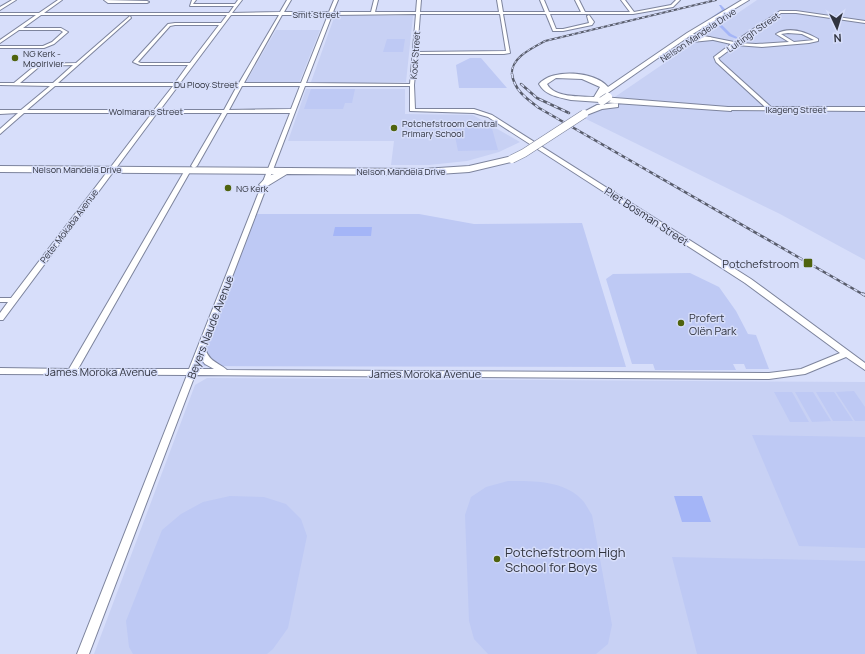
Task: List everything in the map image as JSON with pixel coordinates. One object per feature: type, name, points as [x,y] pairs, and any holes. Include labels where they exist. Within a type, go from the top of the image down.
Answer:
[{"type":"highway","name":"Nelson Mandela Drive","points":[[269,170],[292,172],[449,171],[486,166],[524,153],[600,99],[651,66],[746,0]]},
{"type":"highway","name":"Nelson Mandela Drive","points":[[693,37],[752,0]]},
{"type":"highway","points":[[693,37],[710,39]]},
{"type":"highway","points":[[600,99],[604,87],[600,83],[588,78],[557,76],[548,79],[544,84],[545,88],[551,92],[571,98],[632,101],[728,109]]},
{"type":"highway","points":[[581,113],[596,108],[615,105],[728,109]]},
{"type":"highway","name":"Nelson Mandela Drive","points":[[0,169],[191,168],[269,170],[442,168],[479,164],[511,157]]},
{"type":"highway","name":"Nelson Mandela Drive","points":[[0,166],[113,168]]},
{"type":"highway","points":[[264,185],[276,176],[292,172]]},
{"type":"street","points":[[0,9],[14,0]]},
{"type":"street","points":[[0,42],[60,0]]},
{"type":"street","points":[[106,0],[108,2],[148,1]]},
{"type":"street","points":[[194,0],[191,4],[236,5]]},
{"type":"street","name":"Peter Mokaba Avenue","points":[[0,318],[175,84],[240,0]]},
{"type":"street","points":[[72,371],[191,168],[226,112],[289,0]]},
{"type":"street","name":"Beyers Naude Avenue","points":[[83,654],[336,0]]},
{"type":"street","points":[[373,14],[376,0]]},
{"type":"street","name":"Kock Street","points":[[412,110],[412,85],[419,0]]},
{"type":"street","points":[[415,53],[504,53],[509,51],[499,0]]},
{"type":"street","points":[[542,0],[554,30],[563,30],[591,24],[592,22],[589,16]]},
{"type":"street","points":[[577,0],[584,14]]},
{"type":"street","points":[[623,0],[633,13]]},
{"type":"street","name":"Smit Street","points":[[0,14],[131,16],[633,13],[672,6],[678,0]]},
{"type":"street","points":[[142,6],[148,1]]},
{"type":"street","points":[[0,132],[137,10]]},
{"type":"street","name":"Luitingh Street","points":[[770,109],[717,60],[718,56],[780,12],[791,12],[865,22]]},
{"type":"street","points":[[191,64],[140,64],[135,62],[169,25],[221,24]]},
{"type":"street","points":[[0,47],[48,46],[66,32],[61,29],[18,29]]},
{"type":"street","points":[[710,39],[753,46],[793,43],[817,40],[801,32],[778,34],[793,43]]},
{"type":"street","points":[[0,42],[46,42]]},
{"type":"street","points":[[14,85],[33,68],[42,64],[78,64]]},
{"type":"street","name":"Du Plooy Street","points":[[0,84],[412,85]]},
{"type":"street","name":"Ikageng Street","points":[[728,109],[865,109]]},
{"type":"street","name":"Piet Bosman Street","points":[[412,110],[474,111],[490,116],[748,281],[865,367]]},
{"type":"street","name":"Wolmarans Street","points":[[0,112],[293,111]]},
{"type":"street","points":[[0,300],[13,300]]},
{"type":"street","points":[[201,346],[202,354],[207,361],[217,368],[231,372]]},
{"type":"street","name":"James Moroka Avenue","points":[[0,371],[769,376],[802,372],[846,354]]},
{"type":"shaded area","points":[[757,0],[865,0],[865,260],[780,214],[584,118]]},
{"type":"shaded area","points":[[335,15],[413,16],[406,82],[313,84],[311,82]]},
{"type":"shaded area","points":[[276,30],[320,30],[299,83],[248,84],[246,82]]},
{"type":"shaded area","points":[[387,39],[405,39],[403,52],[383,52]]},
{"type":"shaded area","points":[[470,58],[481,58],[507,88],[459,88],[456,65]]},
{"type":"shaded area","name":"Potchefstroom Central Primary School","points":[[306,89],[405,89],[405,114],[473,115],[520,142],[499,152],[467,161],[429,165],[391,165],[394,141],[288,141]]},
{"type":"shaded area","points":[[311,89],[355,89],[352,103],[345,103],[343,109],[304,109]]},
{"type":"shaded area","points":[[491,125],[498,150],[458,151],[453,126]]},
{"type":"shaded area","points":[[256,214],[419,214],[474,224],[582,223],[626,367],[200,366]]},
{"type":"shaded area","points":[[335,227],[372,227],[371,236],[333,236]]},
{"type":"shaded area","name":"Profert Olën Park","points":[[690,273],[719,287],[736,311],[748,334],[756,335],[769,369],[746,369],[744,364],[733,364],[736,370],[655,370],[653,364],[632,364],[606,279],[613,274]]},
{"type":"shaded area","name":"Potchefstroom High School for Boys","points":[[207,378],[865,382],[865,654],[94,654],[195,385]]},
{"type":"shaded area","points":[[854,391],[865,407],[865,421],[855,421],[836,392]]},
{"type":"shaded area","points":[[774,392],[792,392],[809,422],[790,422]]},
{"type":"shaded area","points":[[795,392],[813,392],[831,421],[812,422]]},
{"type":"shaded area","points":[[816,392],[834,392],[853,421],[833,421]]},
{"type":"shaded area","points":[[752,435],[865,437],[865,548],[799,546]]},
{"type":"shaded area","points":[[508,481],[549,483],[568,489],[584,502],[592,515],[612,625],[608,644],[596,654],[488,654],[474,639],[469,621],[465,515],[471,497],[486,487]]},
{"type":"shaded area","points":[[230,496],[264,497],[286,504],[301,519],[307,536],[288,628],[273,649],[267,654],[133,654],[129,647],[126,621],[162,530],[181,514],[203,502]]},
{"type":"shaded area","points":[[674,496],[702,496],[711,522],[682,522]]},
{"type":"shaded area","points":[[672,557],[865,561],[865,654],[697,654]]},
{"type":"waterway","points":[[713,18],[724,10],[720,6]]},
{"type":"waterway","points":[[720,25],[730,35],[736,38]]},
{"type":"railway","points":[[512,74],[512,69],[518,59],[528,50],[545,41],[716,0]]},
{"type":"railway","points":[[512,74],[513,80],[518,89],[526,98],[539,108],[864,295]]},
{"type":"railway","points":[[521,84],[537,98],[569,113]]},
{"type":"place","name":"NG Kerk - Mooirivier","points":[[15,58]]},
{"type":"place","name":"Potchefstroom Central Primary School","points":[[394,128]]},
{"type":"place","name":"NG Kerk","points":[[228,188]]},
{"type":"place","name":"Potchefstroom","points":[[808,263]]},
{"type":"place","name":"Profert Olën Park","points":[[681,323]]},
{"type":"place","name":"Potchefstroom High School for Boys","points":[[497,559]]}]
